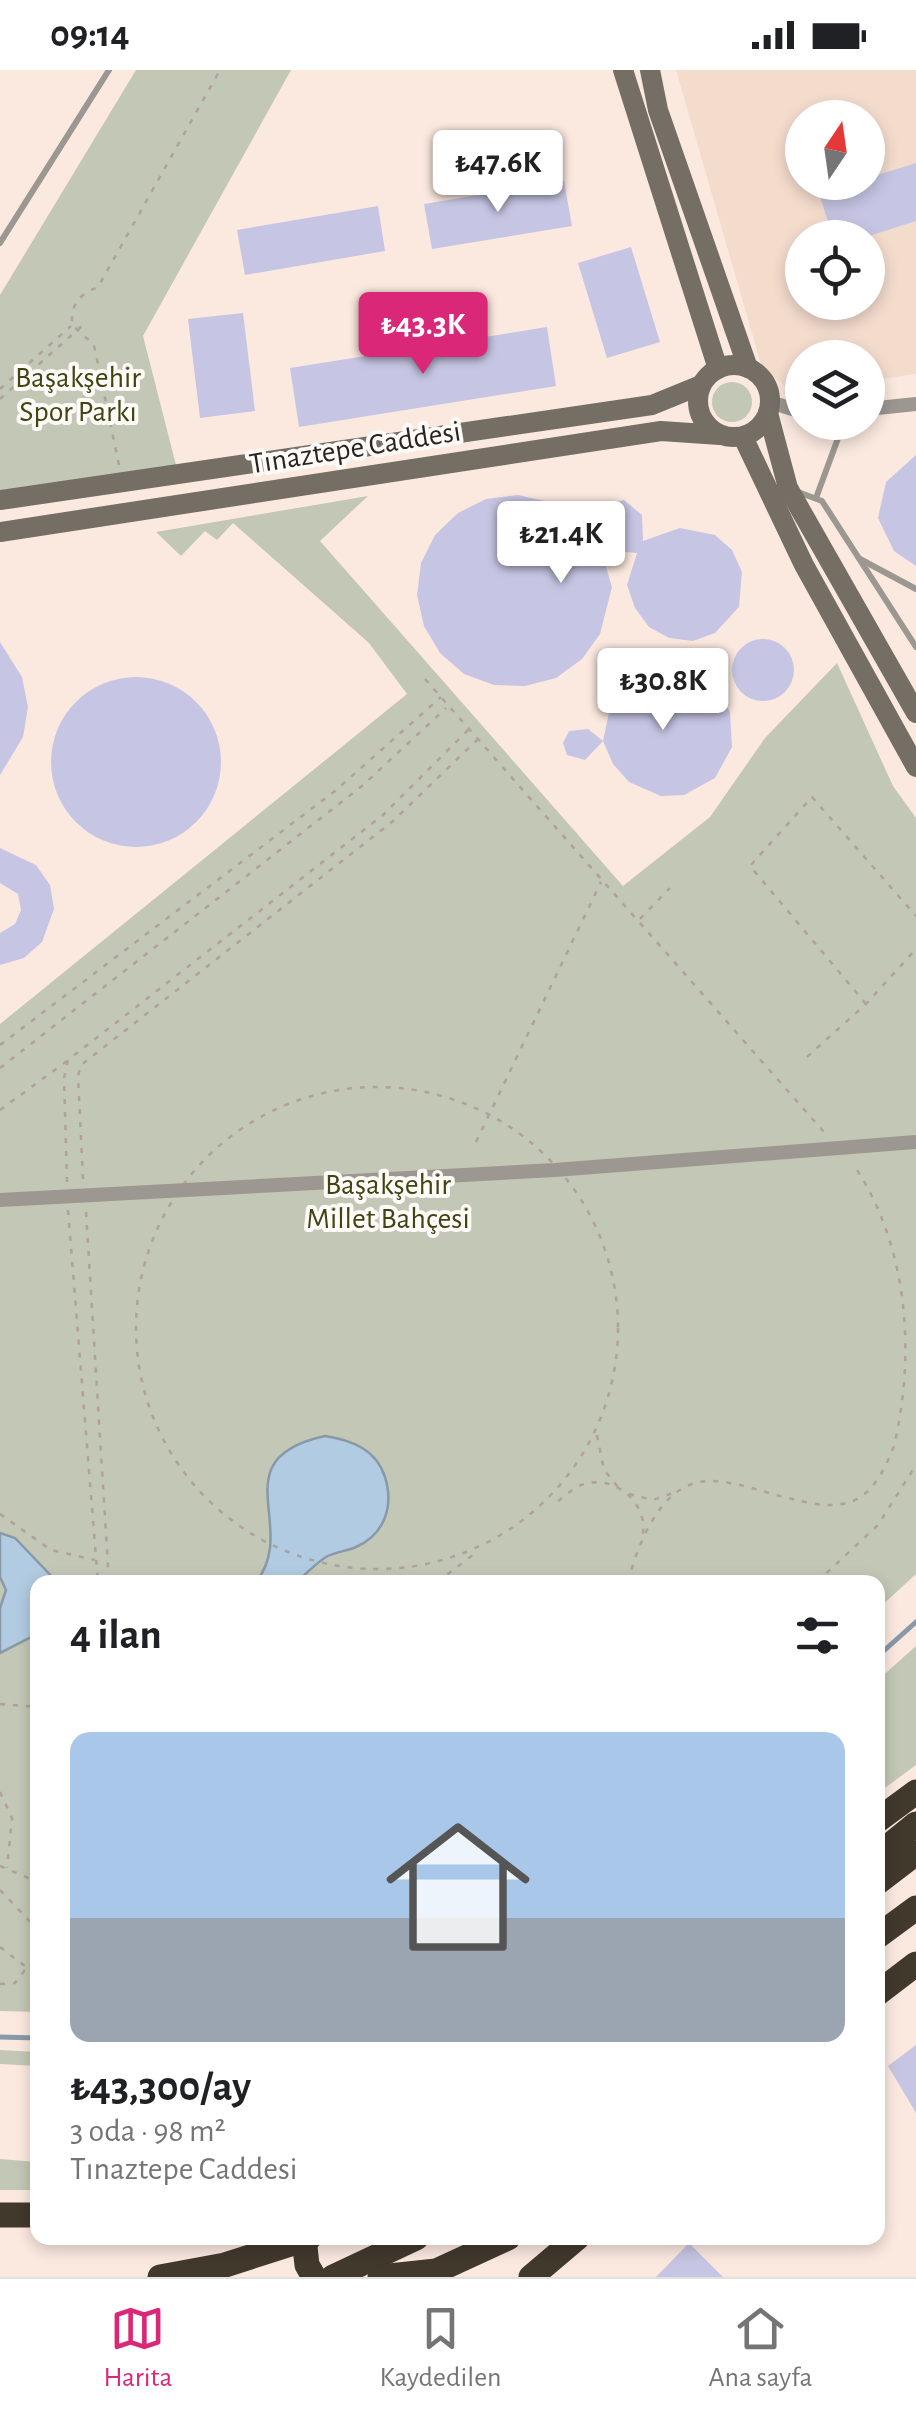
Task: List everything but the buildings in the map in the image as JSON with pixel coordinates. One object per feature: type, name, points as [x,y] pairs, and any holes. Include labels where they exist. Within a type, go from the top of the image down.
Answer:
[{"type":"highway","points":[[885,1815],[916,1792]]},
{"type":"highway","points":[[885,1848],[916,1824]]},
{"type":"highway","points":[[885,1877],[916,1854]]},
{"type":"highway","points":[[885,1931],[916,1908]]},
{"type":"highway","points":[[885,1988],[916,1964]]},
{"type":"highway","points":[[0,2215],[30,2216]]},
{"type":"highway","points":[[160,2277],[225,2265],[285,2245]]},
{"type":"highway","points":[[306,2245],[307,2265],[314,2277]]},
{"type":"highway","points":[[333,2277],[401,2245]]},
{"type":"highway","points":[[380,2277],[436,2271],[493,2245]]},
{"type":"highway","points":[[531,2277],[569,2245]]},
{"type":"street","points":[[623,70],[718,369]]},
{"type":"street","points":[[650,70],[658,110],[748,368],[764,382],[788,488],[916,713]]},
{"type":"street","points":[[748,368],[718,369],[702,386],[698,408],[702,420],[720,435],[744,436],[754,432],[769,408]]},
{"type":"street","name":"Tınaztepe Caddesi","points":[[0,500],[652,405],[702,386]]},
{"type":"street","points":[[885,408],[916,404]]},
{"type":"street","points":[[769,408],[785,410]]},
{"type":"street","name":"Tınaztepe Caddesi","points":[[0,532],[660,431],[720,435]]},
{"type":"street","points":[[744,436],[804,565],[916,767]]},
{"type":"street","points":[[0,1200],[555,1170],[916,1142]]},
{"type":"lane","points":[[0,242],[109,70]]},
{"type":"lane","points":[[816,498],[837,440]]},
{"type":"lane","points":[[788,488],[822,501],[916,647]]},
{"type":"lane","points":[[860,559],[916,589]]},
{"type":"path","points":[[0,390],[72,324],[78,298],[98,287],[220,70]]},
{"type":"path","points":[[72,324],[94,345],[121,476]]},
{"type":"path","points":[[0,399],[84,324]]},
{"type":"path","points":[[0,1045],[335,791],[441,698]]},
{"type":"path","points":[[0,1068],[362,786],[448,706]]},
{"type":"path","points":[[0,1110],[383,814],[469,729]]},
{"type":"path","points":[[109,1575],[84,1195],[78,1076],[81,1065],[392,822],[478,739]]},
{"type":"path","points":[[866,1004],[750,866],[812,796],[916,916]]},
{"type":"path","points":[[476,1142],[602,880]]},
{"type":"path","points":[[638,920],[670,888]]},
{"type":"path","points":[[807,1057],[866,1004],[916,949]]},
{"type":"path","points":[[68,1060],[64,1078],[68,1196],[97,1575]]},
{"type":"path","points":[[474,1554],[407,1568],[336,1567],[257,1537],[209,1501],[162,1439],[139,1368],[137,1300],[158,1228],[179,1190],[208,1150],[255,1113],[320,1088],[404,1087],[436,1092],[490,1114],[555,1170],[566,1181],[603,1253],[612,1313],[612,1375],[597,1434],[576,1474],[553,1505],[580,1486],[599,1482],[652,1500],[678,1490]]},
{"type":"path","points":[[597,1434],[604,1470],[619,1488]]},
{"type":"path","points":[[824,1575],[878,1524],[916,1464]]},
{"type":"path","points":[[628,1493],[640,1510],[644,1531],[638,1551]]},
{"type":"path","points":[[0,1514],[51,1550],[96,1560]]},
{"type":"path","points":[[446,1575],[538,1517]]},
{"type":"path","points":[[0,1704],[30,1706]]},
{"type":"path","points":[[0,1792],[12,1818],[7,1868]]},
{"type":"path","points":[[0,1866],[30,1878]]},
{"type":"path","points":[[0,1890],[30,1922]]},
{"type":"path","points":[[0,1947],[30,1972]]},
{"type":"path","points":[[0,1984],[15,1983],[25,1970]]},
{"type":"shaded area","points":[[676,70],[916,70],[916,374],[885,379],[885,340],[785,340],[785,386],[762,368]]},
{"type":"green space","name":"Başakşehir Spor Parkı","points":[[136,70],[291,70],[143,336],[177,469],[0,493],[0,295]]},
{"type":"green space","points":[[732,382],[746,388],[752,402],[746,416],[732,422],[718,416],[712,402],[718,388]]},
{"type":"green space","name":"Başakşehir Millet Bahçesi","points":[[368,496],[320,541],[623,886],[710,817],[765,738],[837,663],[893,786],[916,818],[916,1574],[885,1603],[885,1575],[30,1575],[30,2012],[0,2011],[0,1024],[407,694],[369,643],[233,523],[217,540],[205,531],[181,556],[156,532]]},
{"type":"green space","points":[[916,1646],[916,1765],[885,1788],[885,1674]]},
{"type":"green space","points":[[0,2050],[30,2052],[30,2066],[0,2064]]},
{"type":"green space","points":[[0,2159],[30,2161],[30,2190],[0,2190]]},
{"type":"water","points":[[325,1436],[353,1443],[369,1453],[381,1467],[388,1488],[385,1518],[366,1541],[326,1557],[304,1575],[260,1575],[271,1539],[269,1478],[276,1461],[294,1447]]},
{"type":"water","points":[[0,1533],[15,1538],[50,1575],[30,1575],[30,1638],[0,1653],[0,1608],[6,1590],[0,1577]]},
{"type":"waterway","points":[[885,1650],[916,1622]]},
{"type":"waterway","points":[[0,2037],[30,2038]]}]
